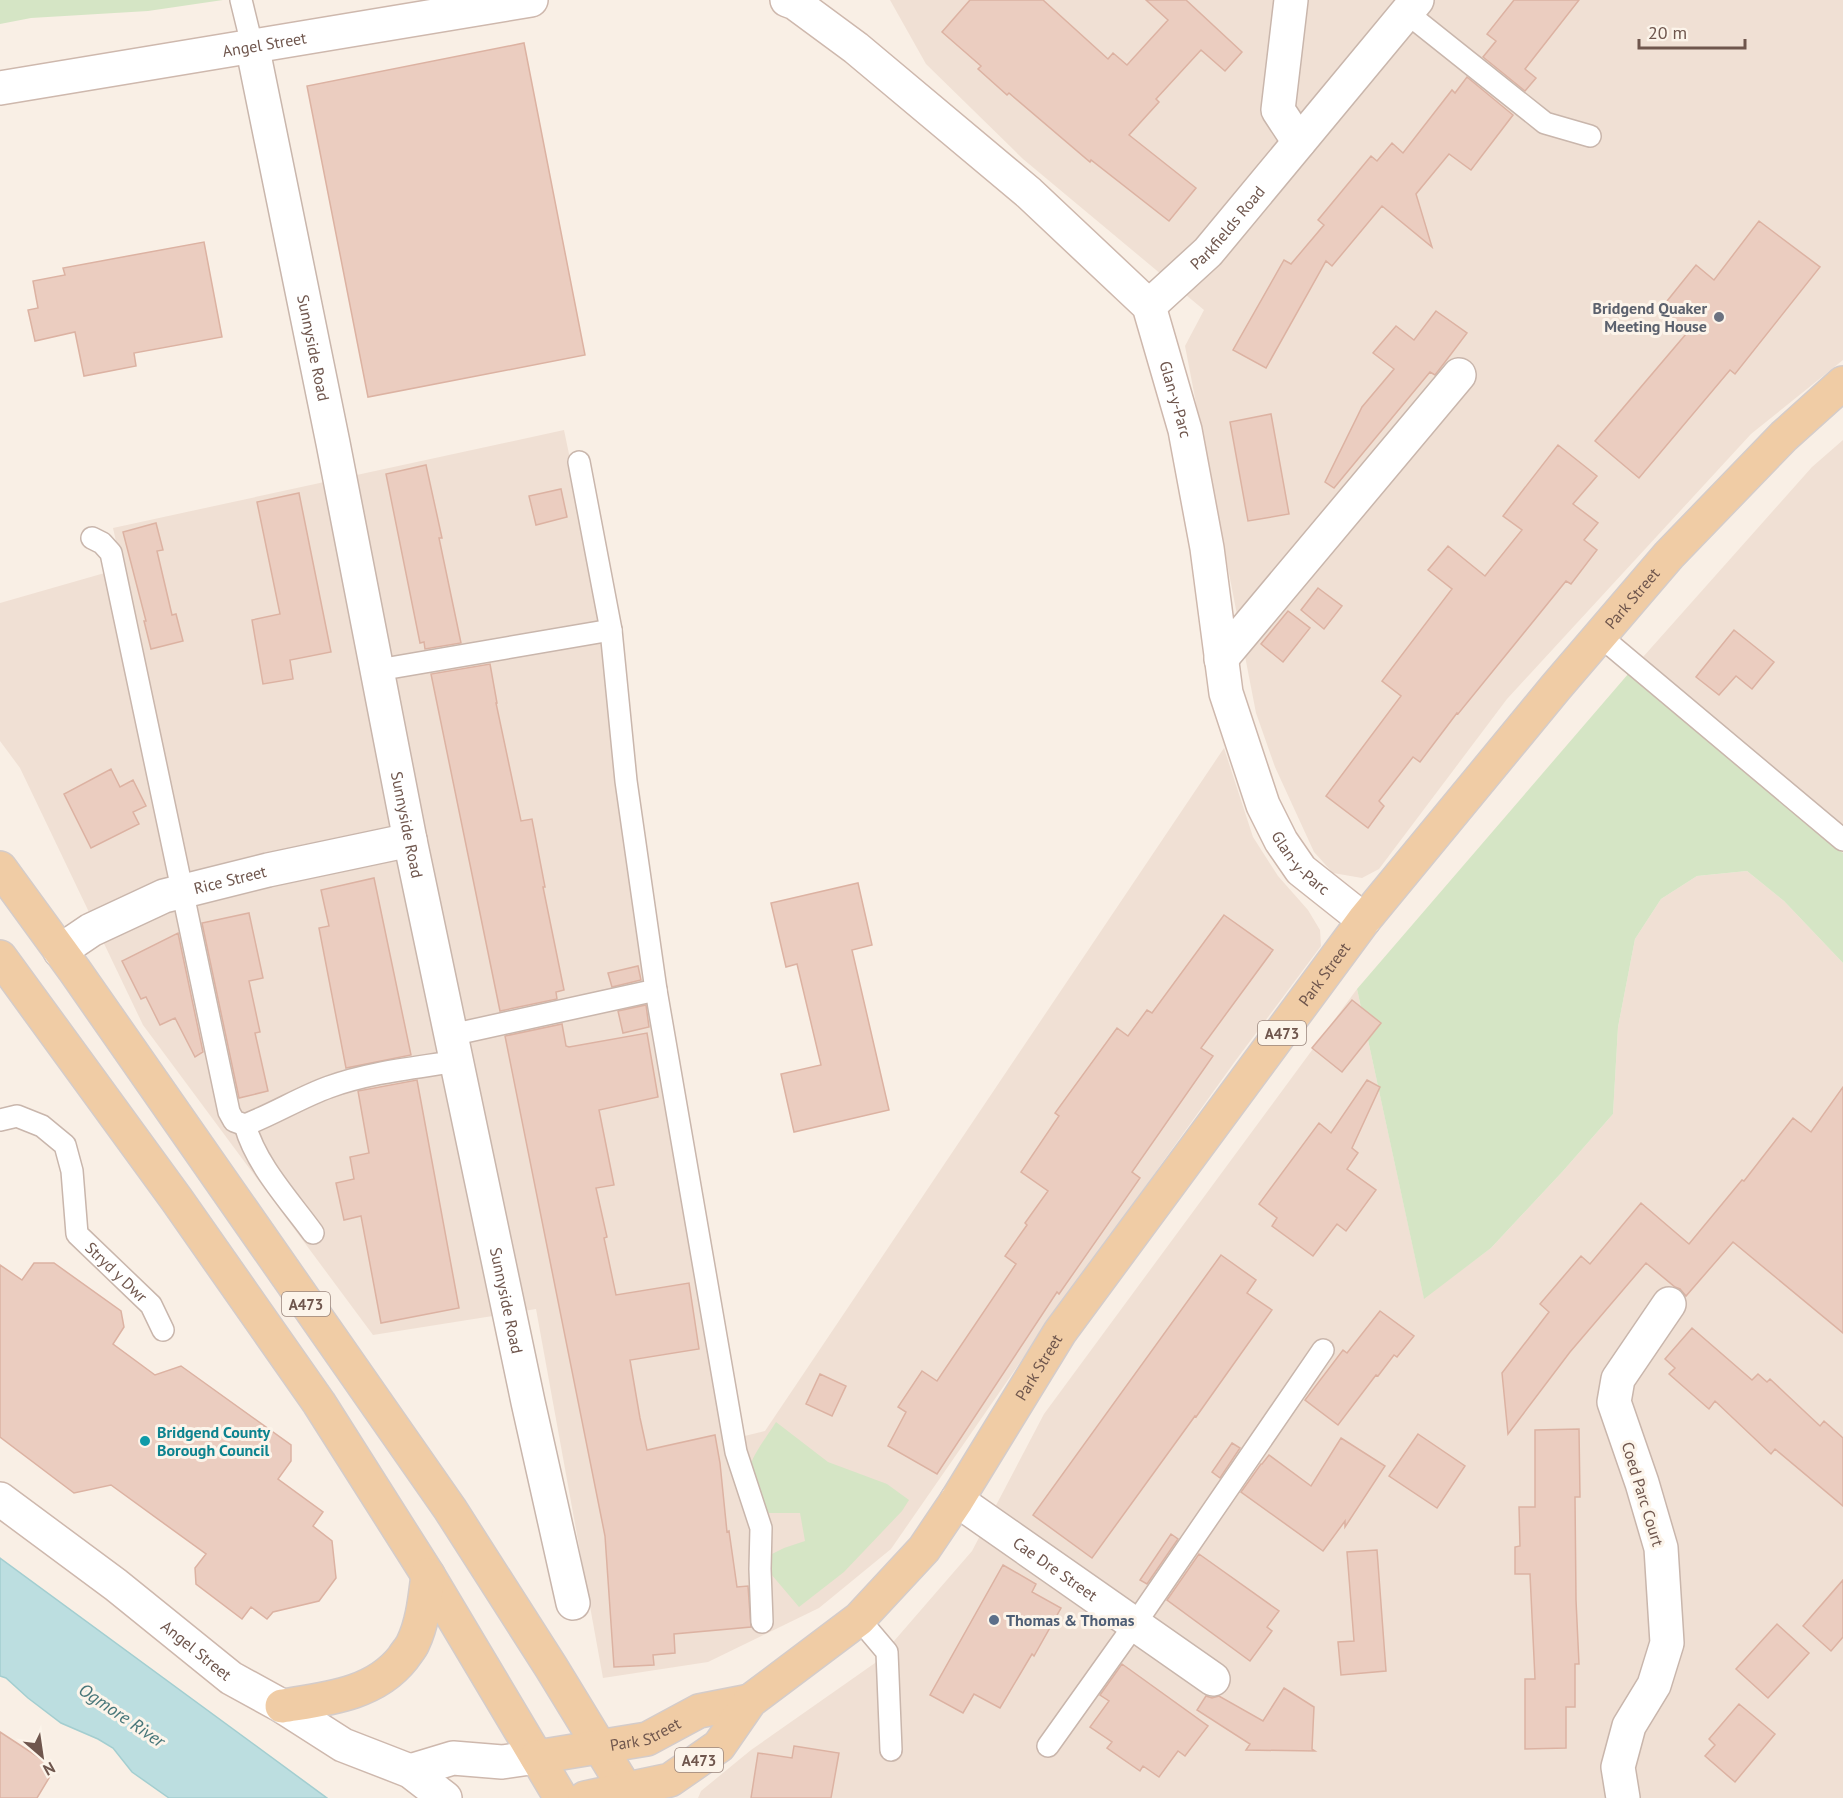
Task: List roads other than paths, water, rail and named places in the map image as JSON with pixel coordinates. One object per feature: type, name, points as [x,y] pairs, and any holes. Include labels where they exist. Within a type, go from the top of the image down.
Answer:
[{"type":"main road","name":"Park Street","points":[[585,1798],[629,1794],[670,1780],[719,1746],[750,1701],[859,1619],[924,1549],[957,1500],[1060,1332],[1364,920],[1669,555],[1784,436],[1843,383]]},
{"type":"main road","name":"A473","points":[[0,868],[450,1509],[629,1794]]},
{"type":"main road","name":"A473","points":[[0,957],[177,1200],[312,1393],[428,1575],[561,1798]]},
{"type":"main road","points":[[282,1706],[343,1695],[370,1684],[395,1668],[413,1644],[423,1612],[428,1575]]},
{"type":"main road","name":"Park Street","points":[[537,1756],[647,1739],[699,1711],[750,1701]]},
{"type":"street","name":"Angel Street","points":[[0,88],[531,0]]},
{"type":"street","points":[[787,0],[795,3],[856,48],[1029,194],[1149,306]]},
{"type":"street","points":[[1291,0],[1278,110],[1299,142]]},
{"type":"street","name":"Parkfields Road","points":[[1149,306],[1208,252],[1412,6]]},
{"type":"street","name":"Sunnyside Road","points":[[252,45],[410,840],[528,1402],[573,1603]]},
{"type":"street","name":"Glan-y-Parc","points":[[1149,306],[1185,430],[1207,548],[1226,693],[1263,806],[1281,841],[1301,870],[1364,920]]},
{"type":"street","points":[[1221,659],[1459,375]]},
{"type":"street","name":"Rice Street","points":[[60,951],[91,930],[164,896],[268,870],[410,840]]},
{"type":"street","name":"Coed Parc Court","points":[[1623,1798],[1618,1767],[1629,1726],[1654,1685],[1667,1643],[1661,1548],[1614,1402],[1618,1379],[1669,1304]]},
{"type":"street","name":"Angel Street","points":[[0,1499],[116,1585],[231,1678],[282,1706],[343,1746],[410,1771],[445,1798]]},
{"type":"street","name":"Cae Dre Street","points":[[957,1500],[1213,1679]]},
{"type":"street","points":[[410,1771],[453,1758],[502,1762],[537,1756]]},
{"type":"lane","points":[[241,0],[252,45]]},
{"type":"lane","points":[[1412,6],[1545,123],[1590,136]]},
{"type":"lane","points":[[579,462],[611,630],[626,781],[656,990],[736,1452],[761,1528],[762,1622]]},
{"type":"lane","points":[[92,538],[102,543],[111,553],[229,1112],[234,1121],[245,1125],[329,1087],[454,1048],[656,990]]},
{"type":"lane","points":[[378,670],[611,630]]},
{"type":"lane","points":[[1600,636],[1843,840]]},
{"type":"lane","name":"Stryd y Dwr","points":[[0,1120],[17,1116],[42,1126],[65,1145],[72,1171],[77,1234],[151,1305],[163,1330]]},
{"type":"lane","points":[[245,1125],[250,1142],[261,1162],[313,1233]]},
{"type":"lane","points":[[1047,1746],[1135,1624],[1323,1350]]},
{"type":"lane","points":[[859,1619],[886,1652],[891,1750]]},
{"type":"water","name":"Ogmore River","points":[[0,1558],[327,1798],[169,1798],[132,1772],[113,1748],[61,1723],[6,1678],[0,1676]]},
{"type":"place","name":"Bridgend Quaker Meeting House","points":[[1719,317]]},
{"type":"place","name":"Bridgend County Borough Council","points":[[145,1441]]},
{"type":"place","name":"Thomas & Thomas","points":[[994,1620]]}]
